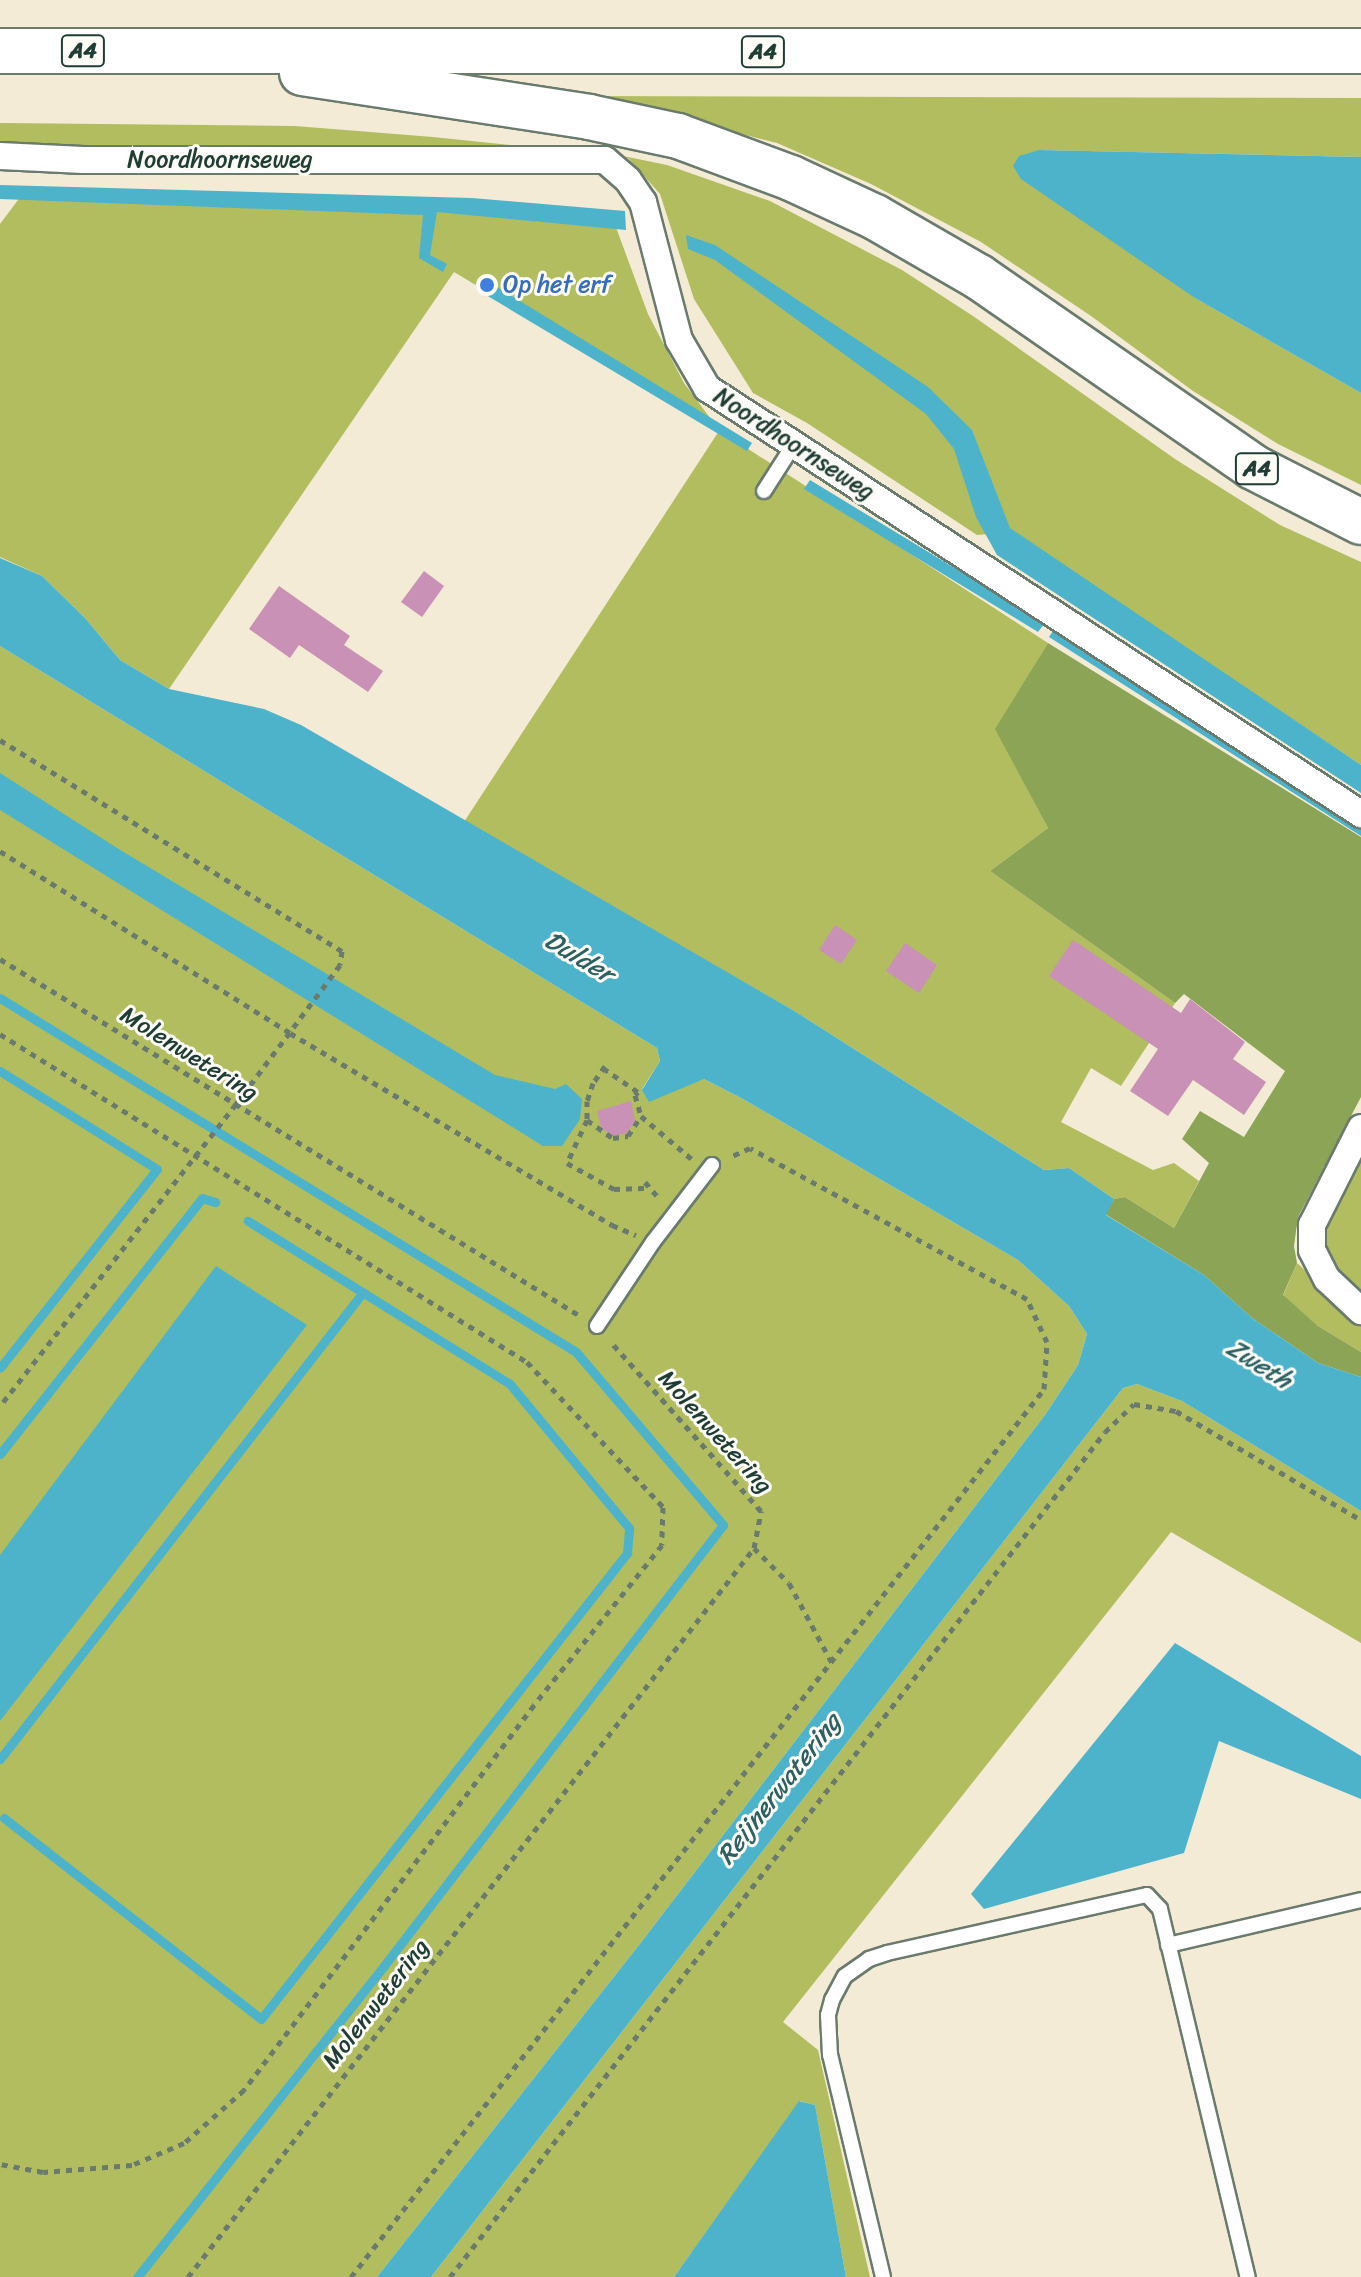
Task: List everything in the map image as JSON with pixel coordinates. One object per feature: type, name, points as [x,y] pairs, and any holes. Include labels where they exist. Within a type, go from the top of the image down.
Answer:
[{"type":"highway","name":"A4","points":[[0,51],[1361,51]]},
{"type":"highway","name":"A4","points":[[165,51],[589,117],[678,136],[791,178],[875,217],[979,277],[1253,467],[1361,522]]},
{"type":"street","name":"Noordhoornseweg","points":[[0,156],[83,160],[605,160],[628,180],[643,202],[679,340],[707,388],[1361,814]]},
{"type":"street","points":[[1361,1128],[1312,1225],[1312,1250],[1327,1279],[1361,1311]]},
{"type":"lane","points":[[764,491],[794,444]]},
{"type":"lane","points":[[597,1326],[653,1242],[709,1168]]},
{"type":"lane","points":[[883,2277],[829,2042],[832,2000],[845,1976],[869,1959],[887,1953],[1138,1895],[1147,1895],[1160,1909],[1248,2277]]},
{"type":"lane","points":[[1168,1945],[1361,1900]]},
{"type":"path","points":[[0,740],[342,951],[340,965],[290,1033],[0,1406]]},
{"type":"path","points":[[0,851],[290,1033],[612,1225],[653,1242]]},
{"type":"path","name":"Molenwetering","points":[[0,959],[597,1326],[761,1511],[754,1548],[188,2277]]},
{"type":"path","points":[[0,1034],[527,1362],[663,1507],[662,1545],[534,1705],[244,2090],[184,2143],[132,2165],[43,2172],[0,2164]]},
{"type":"path","points":[[351,2277],[1044,1389],[1047,1342],[1027,1299],[750,1148],[709,1168],[641,1116],[635,1095],[638,1092],[604,1067],[587,1101],[587,1120],[567,1163],[614,1189],[650,1188]]},
{"type":"path","points":[[587,1120],[613,1138],[628,1136],[641,1116]]},
{"type":"path","points":[[450,2277],[1105,1432],[1134,1404],[1176,1411],[1361,1520]]},
{"type":"path","points":[[754,1548],[789,1583],[832,1663]]},
{"type":"green space","points":[[568,96],[1361,98],[1361,157],[1039,150],[1195,298],[1361,393],[1361,485],[1278,444],[1193,391],[1091,316],[981,242],[871,184],[777,143],[647,110]]},
{"type":"green space","points":[[0,123],[295,126],[433,137],[628,157],[667,165],[770,201],[902,270],[973,316],[1175,459],[1280,525],[1361,562],[1361,765],[1032,545],[1003,533],[977,535],[807,423],[753,393],[694,299],[660,194],[628,158],[616,170],[0,155]]},
{"type":"green space","points":[[24,192],[182,194],[614,222],[648,314],[684,383],[719,430],[1048,643],[996,729],[1048,828],[990,871],[1175,1003],[1121,1086],[1091,1068],[1061,1122],[1153,1170],[1174,1163],[1199,1181],[1174,1228],[1125,1197],[1114,1199],[1069,1168],[1044,1170],[796,1012],[464,822],[719,431],[454,272],[169,689],[120,660],[85,618],[42,576],[0,557],[0,224]]},
{"type":"green space","points":[[1048,643],[1361,837],[1361,1097],[1298,1217],[1294,1246],[1297,1263],[1283,1295],[1318,1326],[1361,1352],[1361,1377],[1318,1363],[1252,1318],[1204,1275],[1105,1214],[1114,1199],[1125,1197],[1174,1228],[1209,1163],[1182,1139],[1200,1111],[1244,1137],[1285,1071],[1184,994],[1175,1003],[990,871],[1048,828],[995,729]]},
{"type":"green space","points":[[0,646],[657,1048],[660,1061],[642,1089],[704,1079],[743,1099],[1018,1260],[1069,1306],[1087,1334],[1078,1365],[1045,1415],[639,1945],[377,2277],[0,2277]]},
{"type":"green space","points":[[1361,1153],[1361,1297],[1334,1268],[1327,1247],[1326,1225]]},
{"type":"green space","points":[[1297,1263],[1361,1321],[1361,1352],[1318,1326],[1283,1296]]},
{"type":"green space","points":[[1137,1384],[1182,1401],[1361,1511],[1361,1643],[1171,1532],[783,2022],[818,2050],[870,2277],[846,2277],[815,2105],[800,2101],[674,2277],[431,2277],[1123,1388]]},
{"type":"water","points":[[1039,150],[1361,157],[1361,393],[1195,298],[1021,179],[1013,166],[1019,156]]},
{"type":"water","points":[[0,185],[472,198],[625,211],[626,230],[437,212],[430,255],[447,264],[443,272],[419,258],[423,215],[0,199]]},
{"type":"water","points":[[686,235],[715,245],[928,387],[972,430],[1010,528],[1361,765],[1361,793],[997,555],[976,517],[954,449],[926,414],[715,260],[688,249]]},
{"type":"water","points":[[492,284],[752,443],[747,451],[486,295]]},
{"type":"water","points":[[810,480],[1045,623],[1038,632],[804,489]]},
{"type":"water","points":[[0,558],[42,576],[85,618],[120,660],[169,689],[264,709],[301,725],[796,1012],[1044,1170],[1069,1168],[1114,1199],[1106,1215],[1204,1275],[1252,1318],[1318,1363],[1361,1377],[1361,1511],[1182,1401],[1137,1384],[1123,1388],[431,2277],[377,2277],[639,1945],[1045,1415],[1078,1365],[1087,1334],[1069,1306],[1018,1260],[743,1099],[704,1079],[649,1102],[642,1090],[660,1061],[657,1048],[0,646]]},
{"type":"water","points":[[1055,628],[1361,824],[1361,836],[1049,637]]},
{"type":"water","points":[[0,773],[117,848],[495,1075],[555,1089],[566,1084],[582,1099],[580,1119],[562,1146],[543,1146],[0,810]]},
{"type":"water","points":[[216,1266],[307,1325],[0,1721],[0,1555]]},
{"type":"water","points":[[1175,1643],[1361,1756],[1361,1799],[1219,1741],[1184,1853],[984,1909],[971,1894]]},
{"type":"water","points":[[799,2101],[815,2105],[846,2277],[674,2277]]},
{"type":"building","points":[[424,571],[444,586],[422,617],[401,602]]},
{"type":"building","points":[[279,586],[350,636],[344,645],[383,671],[368,692],[299,645],[290,658],[249,629]]},
{"type":"building","points":[[835,925],[857,940],[841,964],[819,950]]},
{"type":"building","points":[[1073,940],[1181,1013],[1190,999],[1245,1042],[1233,1059],[1266,1082],[1244,1115],[1193,1080],[1168,1116],[1130,1091],[1158,1049],[1049,976]]},
{"type":"building","points":[[905,943],[937,965],[919,993],[886,971]]},
{"type":"building","points":[[631,1101],[635,1121],[627,1133],[613,1136],[601,1128],[597,1111]]},
{"type":"waterway","points":[[0,998],[576,1352],[723,1525],[383,1967],[137,2277]]},
{"type":"waterway","points":[[0,1071],[157,1169],[0,1368]]},
{"type":"waterway","points":[[0,1454],[202,1198],[215,1202]]},
{"type":"waterway","points":[[4,1818],[261,2019],[627,1553],[629,1528],[510,1384],[248,1221]]},
{"type":"waterway","points":[[0,1759],[363,1292]]},
{"type":"place","name":"Op het erf","points":[[487,285]]},
{"type":"water label","name":"Dulder","points":[[579,957]]},
{"type":"water label","name":"Zweth","points":[[1259,1364]]},
{"type":"water label","name":"Reijnerwatering","points":[[779,1789]]}]
